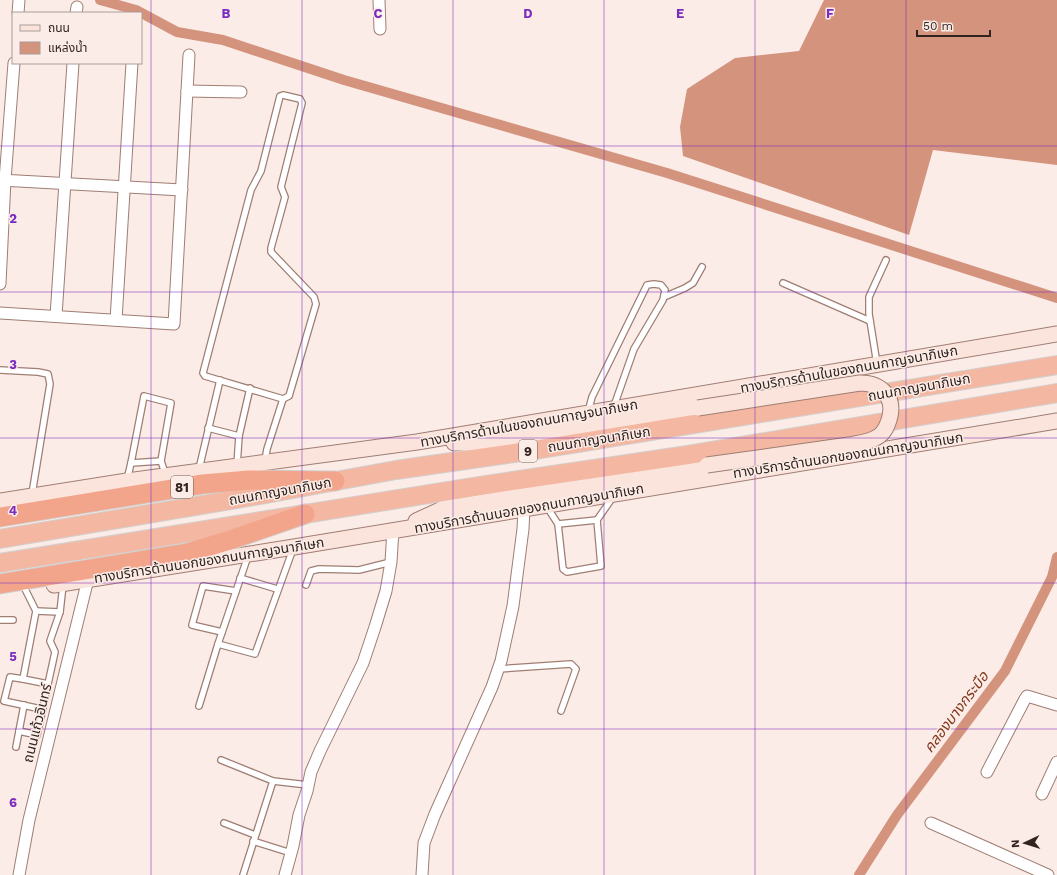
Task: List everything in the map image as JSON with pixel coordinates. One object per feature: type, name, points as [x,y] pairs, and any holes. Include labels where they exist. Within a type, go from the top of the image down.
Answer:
[{"type":"highway","name":"ถนนกาญจนาภิเษก","points":[[0,539],[396,470],[528,451],[1057,365]]},
{"type":"highway","name":"ถนนกาญจนาภิเษก","points":[[0,563],[688,455],[1057,393]]},
{"type":"highway","points":[[492,443],[528,451]]},
{"type":"highway","name":"81","points":[[0,517],[32,504],[227,481],[335,481]]},
{"type":"highway","points":[[0,584],[22,585],[187,553],[305,514]]},
{"type":"main road","name":"ทางบริการด้านในของถนนกาญจนาภิเษก","points":[[0,501],[32,504],[127,481],[417,442],[1057,334]]},
{"type":"main road","points":[[395,530],[442,509],[707,465],[841,446],[870,440],[879,436],[884,431],[890,416],[891,408],[887,395],[882,389],[876,385],[860,383],[698,408],[492,443],[417,442]]},
{"type":"main road","name":"ทางบริการด้านนอกของถนนกาญจนาภิเษก","points":[[0,594],[22,585],[63,583],[294,547],[1053,421]]},
{"type":"street","points":[[18,12],[19,0]]},
{"type":"street","points":[[379,0],[380,29]]},
{"type":"street","points":[[0,313],[174,324],[189,55]]},
{"type":"street","points":[[0,284],[3,180],[14,64]]},
{"type":"street","points":[[56,316],[73,64]]},
{"type":"street","points":[[116,320],[132,64]]},
{"type":"street","points":[[187,91],[242,92]]},
{"type":"street","points":[[3,180],[182,190]]},
{"type":"street","points":[[422,875],[424,843],[435,814],[489,694],[501,661],[513,606],[523,529],[524,508]]},
{"type":"street","points":[[285,875],[311,772],[320,750],[363,663],[386,591],[395,530]]},
{"type":"street","name":"ถนนแก้วอินทร์","points":[[19,875],[29,820],[88,579]]},
{"type":"street","points":[[987,772],[1025,699],[1028,696],[1057,705]]},
{"type":"street","points":[[1042,794],[1057,762]]},
{"type":"street","points":[[931,823],[1048,875]]},
{"type":"lane","points":[[283,95],[300,99],[302,103],[281,187],[285,197],[271,252],[314,297],[316,304],[289,396],[283,399],[250,388],[205,376],[203,373],[251,190],[261,171],[280,96],[283,95]]},
{"type":"lane","points":[[877,364],[869,314],[869,297],[886,260]]},
{"type":"lane","points":[[664,297],[693,283],[702,266]]},
{"type":"lane","points":[[783,283],[870,321]]},
{"type":"lane","points":[[588,413],[592,397],[647,285],[661,285],[665,290],[663,300],[634,349],[614,408]]},
{"type":"lane","points":[[0,370],[38,372],[48,374],[50,378],[32,504]]},
{"type":"lane","points":[[199,471],[220,380]]},
{"type":"lane","points":[[237,465],[239,436],[250,388]]},
{"type":"lane","points":[[127,481],[144,396],[171,403],[161,461],[166,476]]},
{"type":"lane","points":[[265,462],[267,449],[283,399]]},
{"type":"lane","points":[[208,428],[239,436]]},
{"type":"lane","points":[[131,463],[161,461]]},
{"type":"lane","points":[[546,505],[558,524],[563,569],[567,572],[601,566],[598,520],[615,493]]},
{"type":"lane","points":[[558,524],[598,520]]},
{"type":"lane","points":[[218,644],[255,654],[294,547]]},
{"type":"lane","points":[[199,706],[248,554]]},
{"type":"lane","points":[[306,585],[311,571],[319,569],[359,570],[391,562]]},
{"type":"lane","points":[[240,578],[278,588]]},
{"type":"lane","points":[[19,731],[37,735],[55,652],[50,641],[60,612],[63,583]]},
{"type":"lane","points":[[22,585],[36,611],[22,679]]},
{"type":"lane","points":[[222,632],[192,625],[203,586],[236,591]]},
{"type":"lane","points":[[36,611],[60,612]]},
{"type":"lane","points":[[0,620],[13,620]]},
{"type":"lane","points":[[498,669],[571,664],[576,669],[561,711]]},
{"type":"lane","points":[[43,707],[41,709],[4,701],[10,676],[48,684]]},
{"type":"lane","points":[[16,747],[24,705]]},
{"type":"lane","points":[[221,760],[273,781],[308,785]]},
{"type":"lane","points":[[243,875],[273,781]]},
{"type":"lane","points":[[224,823],[290,854]]},
{"type":"water","points":[[824,0],[1057,0],[1057,165],[933,150],[909,235],[683,156],[680,127],[687,89],[735,58],[799,51]]},
{"type":"waterway","points":[[100,0],[140,12]]},
{"type":"waterway","points":[[142,13],[177,32],[223,40],[344,80],[667,173],[1057,298]]},
{"type":"waterway","name":"คลองบางกระบือ","points":[[859,875],[897,815],[1005,671],[1052,577],[1057,557]]}]
